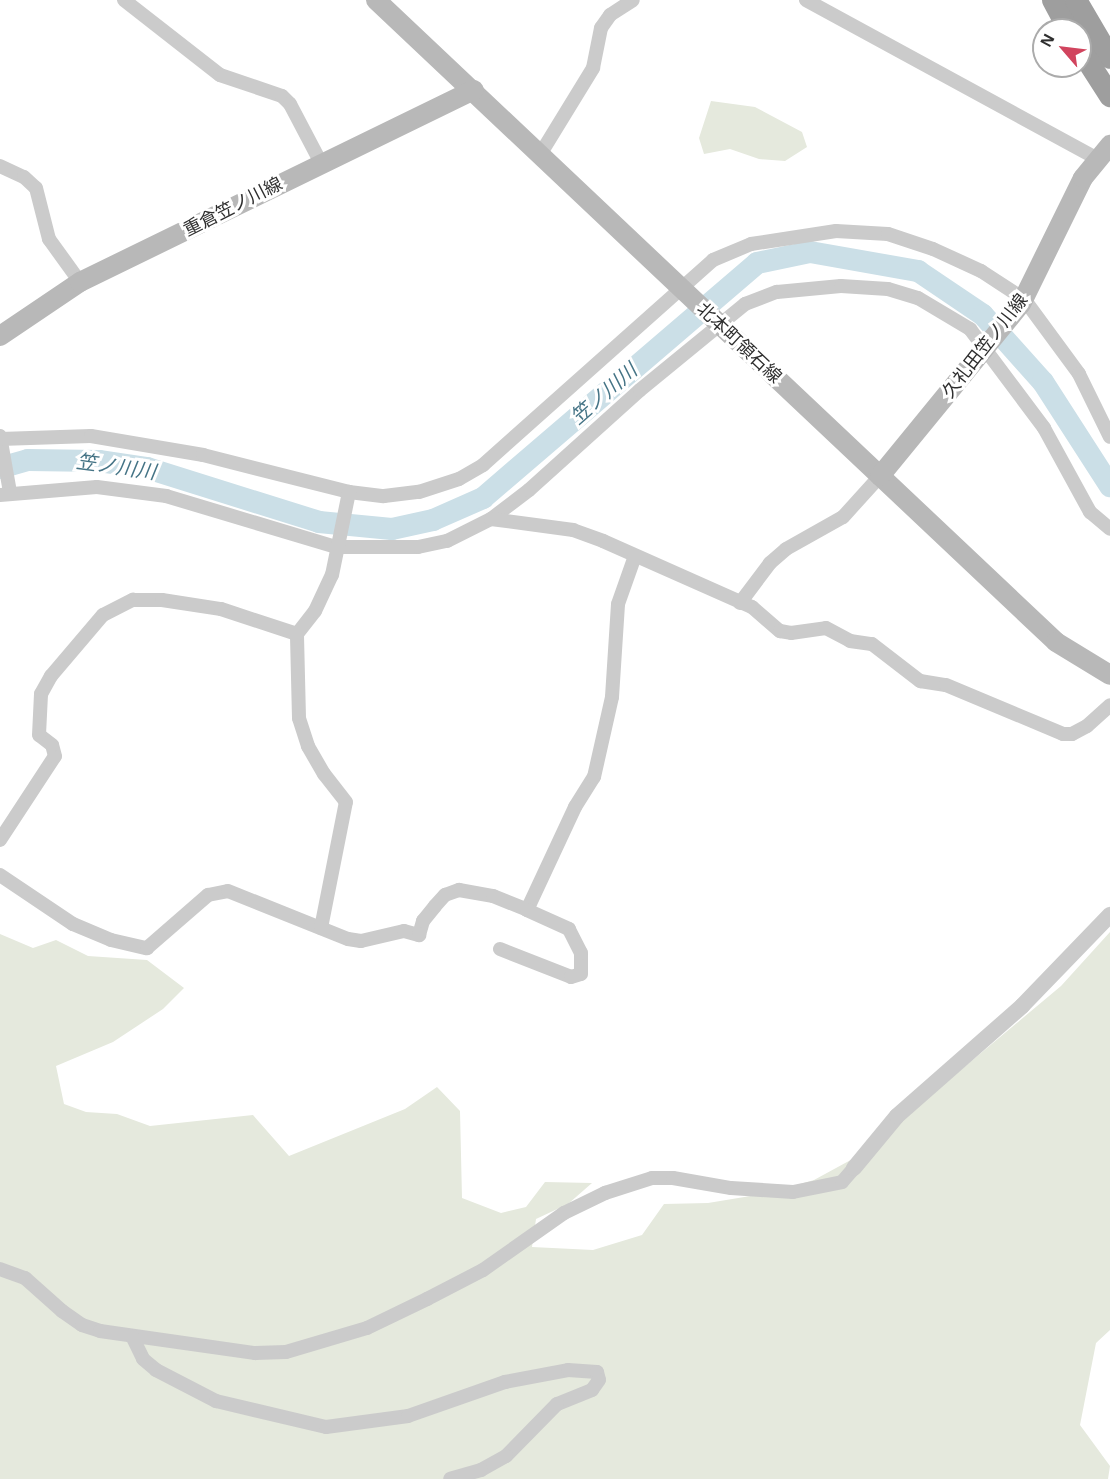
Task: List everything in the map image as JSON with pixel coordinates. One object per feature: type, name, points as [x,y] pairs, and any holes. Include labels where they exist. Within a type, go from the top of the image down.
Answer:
[{"type":"highway","points":[[1053,0],[1063,18]]},
{"type":"highway","points":[[1076,0],[1110,58]]},
{"type":"highway","points":[[1092,68],[1110,96]]},
{"type":"main road","name":"北本町領石線","points":[[376,0],[541,153],[680,288],[1056,642],[1110,675]]},
{"type":"main road","name":"重倉笠ノ川線","points":[[0,336],[80,282],[474,90]]},
{"type":"main road","name":"久礼田笠ノ川線","points":[[880,476],[1023,301],[1073,197],[1103,152]]},
{"type":"street","points":[[124,0],[220,75],[282,96],[290,104],[321,163]]},
{"type":"street","points":[[541,153],[594,68],[601,28],[610,15],[633,0]]},
{"type":"street","points":[[806,0],[1103,152]]},
{"type":"street","points":[[0,166],[24,177],[36,188],[49,239],[80,282]]},
{"type":"street","points":[[1110,437],[1079,374],[1023,301],[981,271],[933,249],[888,234],[837,231],[751,244],[713,260],[483,465],[459,479],[419,492],[384,496],[348,495],[146,444],[52,434],[1,439],[6,492],[97,487],[166,496],[338,541],[418,547],[447,541],[491,519],[717,322],[745,304],[777,292],[841,286],[888,289],[945,312],[970,329],[988,346],[1044,428],[1090,512],[1110,529]]},
{"type":"street","points":[[740,603],[770,563],[786,549],[843,517],[880,476]]},
{"type":"street","points":[[321,928],[346,802],[324,774],[302,727],[297,634],[315,611],[332,575],[348,495]]},
{"type":"street","points":[[491,519],[573,530],[740,603],[762,614],[780,631],[791,633],[826,628],[850,641],[872,644],[920,681],[946,685],[1063,734],[1072,734],[1088,726],[1110,705]]},
{"type":"street","points":[[527,910],[574,807],[594,777],[612,697],[618,604],[635,556]]},
{"type":"street","points":[[0,840],[55,756],[52,745],[39,735],[41,694],[51,676],[103,615],[133,600],[162,600],[221,609],[297,634]]},
{"type":"street","points":[[0,875],[73,924],[111,940],[147,948],[208,895],[228,891],[321,928],[361,941],[404,931],[420,935],[423,921],[440,900],[459,890],[493,896],[569,929],[581,953],[580,974],[571,977],[500,949]]},
{"type":"street","points":[[0,1269],[25,1278],[82,1325],[132,1336],[255,1353],[314,1347],[367,1328],[437,1294],[506,1255],[564,1213],[604,1193],[662,1178],[793,1192],[842,1182],[897,1116],[1022,1006],[1110,915]]},
{"type":"street","points":[[132,1336],[142,1359],[156,1371],[216,1401],[326,1427],[374,1424],[408,1416],[506,1382],[568,1370],[597,1372],[599,1380],[592,1389],[557,1404],[506,1456],[481,1470],[450,1479]]},
{"type":"shaded area","points":[[711,101],[755,107],[802,132],[807,147],[785,161],[759,159],[730,149],[704,154],[699,138]]},
{"type":"shaded area","points":[[1110,932],[1110,1330],[1096,1343],[1080,1425],[1110,1466],[1108,1479],[0,1479],[0,934],[33,948],[56,940],[88,956],[147,960],[184,988],[163,1009],[113,1042],[56,1066],[64,1104],[86,1112],[117,1114],[150,1126],[253,1115],[289,1156],[405,1109],[437,1087],[460,1111],[462,1198],[501,1213],[526,1207],[545,1182],[592,1183],[568,1204],[536,1219],[532,1247],[593,1250],[642,1235],[664,1204],[708,1203],[769,1193],[814,1180],[858,1156],[1061,986]]},
{"type":"waterway","name":"笠ノ川川","points":[[0,468],[28,460],[99,461],[147,468],[319,522],[392,529],[433,520],[483,498],[757,263],[810,252],[918,271],[983,315],[1043,382],[1110,486]]}]
